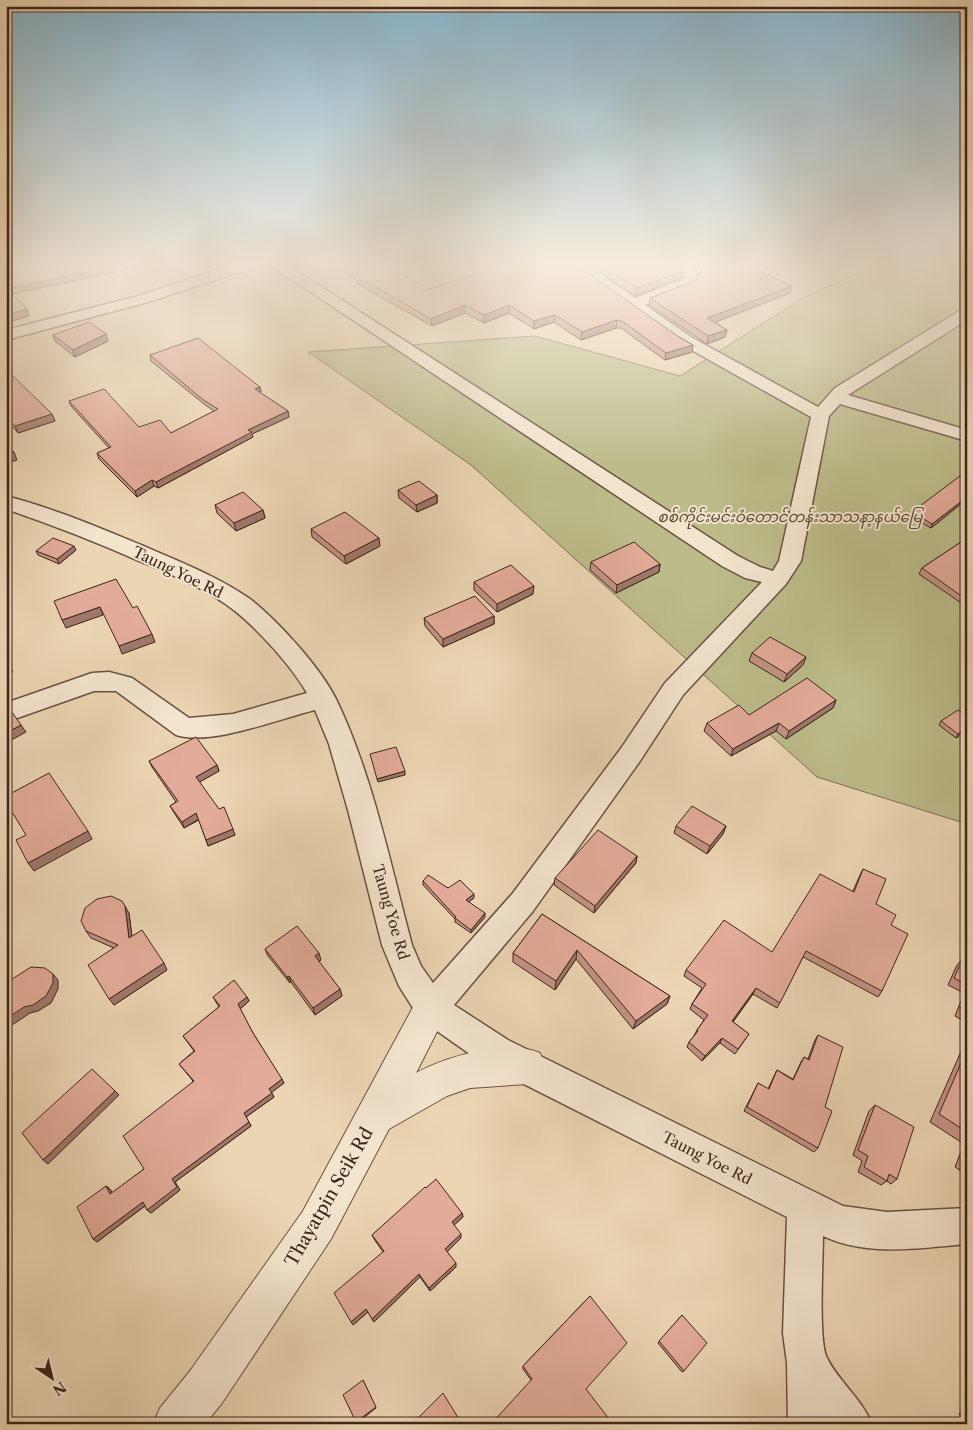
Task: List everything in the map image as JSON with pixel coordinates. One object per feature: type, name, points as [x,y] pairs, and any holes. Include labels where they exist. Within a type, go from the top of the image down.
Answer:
[{"type":"street","points":[[385,333],[730,561],[753,573],[778,579]]},
{"type":"street","points":[[675,333],[820,415]]},
{"type":"street","points":[[431,1008],[523,902],[632,754],[674,689],[778,579],[790,561],[820,415],[841,392],[938,333]]},
{"type":"street","points":[[836,398],[967,436]]},
{"type":"street","name":"Taung Yoe Rd","points":[[6,502],[82,528],[176,568],[215,588],[242,605],[297,660],[323,699],[342,744],[362,810],[397,945],[410,976],[431,1008],[496,1052],[839,1224],[858,1229],[891,1231],[967,1226]]},
{"type":"street","points":[[6,713],[92,682],[109,681],[123,684],[185,728],[232,724],[288,707],[323,699]]},
{"type":"street","name":"Thayatpin Seik Rd","points":[[176,1424],[206,1387],[317,1225],[376,1116],[431,1008]]},
{"type":"street","points":[[376,1116],[438,1081],[470,1070],[527,1066]]},
{"type":"street","points":[[805,1208],[803,1333],[809,1424]]},
{"type":"street","points":[[806,1361],[818,1381],[851,1424]]},
{"type":"green space","name":"စစ်ကိုင်းမင်းဝံတောင်တန်းသာသနာ့နယ်မြေ","points":[[748,333],[967,333],[967,824],[817,777],[471,465],[308,352],[535,336],[680,376]]},
{"type":"building","points":[[59,333],[106,334],[73,350],[53,335]]},
{"type":"building","points":[[638,333],[673,333],[693,345],[666,353]]},
{"type":"building","points":[[703,333],[718,333],[708,336]]},
{"type":"building","points":[[198,338],[260,387],[255,389],[288,411],[248,430],[252,432],[156,482],[152,480],[135,491],[97,453],[111,447],[69,401],[104,389],[139,427],[160,420],[171,433],[218,409],[202,399],[150,355]]},
{"type":"building","points":[[9,372],[52,414],[15,426],[6,416],[6,373]]},
{"type":"building","points":[[6,444],[14,452],[6,455]]},
{"type":"building","points":[[964,473],[967,474],[967,497],[932,524],[912,512]]},
{"type":"building","points":[[419,481],[437,495],[416,505],[398,490]]},
{"type":"building","points":[[243,492],[263,510],[234,523],[215,505]]},
{"type":"building","points":[[345,512],[379,538],[344,556],[311,529]]},
{"type":"building","points":[[53,538],[74,546],[57,559],[36,551]]},
{"type":"building","points":[[967,538],[967,600],[922,568]]},
{"type":"building","points":[[634,542],[660,564],[617,585],[591,562]]},
{"type":"building","points":[[511,565],[534,586],[497,604],[474,582]]},
{"type":"building","points":[[116,579],[133,608],[137,606],[152,634],[119,646],[100,607],[62,620],[54,601]]},
{"type":"building","points":[[475,596],[494,616],[443,639],[424,618]]},
{"type":"building","points":[[770,637],[806,657],[787,674],[752,653]]},
{"type":"building","points":[[807,678],[836,700],[789,731],[779,723],[733,749],[707,723],[739,705],[749,715]]},
{"type":"building","points":[[958,710],[967,716],[967,728],[958,734],[941,721]]},
{"type":"building","points":[[12,712],[21,725],[6,733],[6,714]]},
{"type":"building","points":[[196,737],[217,765],[196,777],[219,809],[224,807],[233,829],[206,840],[196,813],[182,822],[170,806],[178,801],[149,761]]},
{"type":"building","points":[[396,747],[405,771],[377,779],[370,754]]},
{"type":"building","points":[[49,773],[88,831],[28,863],[16,840],[26,835],[6,802],[6,796]]},
{"type":"building","points":[[692,806],[726,826],[710,846],[676,826]]},
{"type":"building","points":[[598,830],[637,856],[595,906],[555,878]]},
{"type":"building","points":[[863,869],[886,879],[876,904],[896,915],[891,925],[908,934],[882,991],[806,951],[780,1003],[756,988],[732,1021],[749,1034],[738,1049],[722,1038],[705,1056],[689,1042],[708,1015],[692,1004],[706,984],[686,970],[724,920],[772,952],[820,874],[854,892]]},
{"type":"building","points":[[428,875],[448,888],[460,880],[474,894],[466,900],[485,913],[471,930],[455,918],[423,881]]},
{"type":"building","points":[[111,896],[122,901],[125,906],[129,938],[142,930],[164,963],[109,999],[88,965],[118,945],[86,931],[81,921],[85,908],[97,899]]},
{"type":"building","points":[[542,914],[670,996],[636,1021],[577,950],[556,981],[513,953]]},
{"type":"building","points":[[297,926],[319,953],[315,956],[340,989],[313,1008],[289,976],[287,977],[265,949]]},
{"type":"building","points":[[963,958],[967,960],[967,985],[954,978]]},
{"type":"building","points":[[31,967],[45,968],[53,974],[53,983],[46,996],[6,1019],[6,983]]},
{"type":"building","points":[[234,980],[247,997],[238,1004],[253,1033],[282,1079],[269,1089],[272,1093],[244,1113],[249,1122],[172,1179],[177,1187],[147,1210],[143,1202],[93,1239],[77,1207],[106,1186],[110,1194],[144,1169],[123,1136],[194,1081],[179,1064],[195,1051],[183,1036],[220,1006],[213,997]]},
{"type":"building","points":[[967,994],[967,1013],[960,1009]]},
{"type":"building","points":[[818,1035],[843,1047],[825,1107],[832,1111],[818,1148],[747,1107],[758,1083],[769,1089],[777,1070],[793,1080],[804,1057],[809,1060]]},
{"type":"building","points":[[967,1049],[967,1132],[939,1114]]},
{"type":"building","points":[[92,1069],[115,1091],[43,1160],[22,1133]]},
{"type":"building","points":[[875,1105],[914,1127],[897,1179],[889,1174],[887,1181],[864,1167],[868,1156],[858,1150]]},
{"type":"building","points":[[436,1179],[462,1213],[452,1222],[461,1234],[445,1249],[456,1263],[429,1288],[419,1274],[372,1319],[366,1309],[351,1322],[334,1293],[384,1251],[372,1235]]},
{"type":"building","points":[[590,1296],[627,1343],[586,1389],[613,1424],[491,1424],[532,1379],[523,1366]]},
{"type":"building","points":[[682,1315],[707,1343],[684,1371],[659,1341]]},
{"type":"building","points":[[363,1380],[376,1407],[356,1422],[343,1395]]},
{"type":"building","points":[[443,1393],[462,1424],[412,1424]]}]
